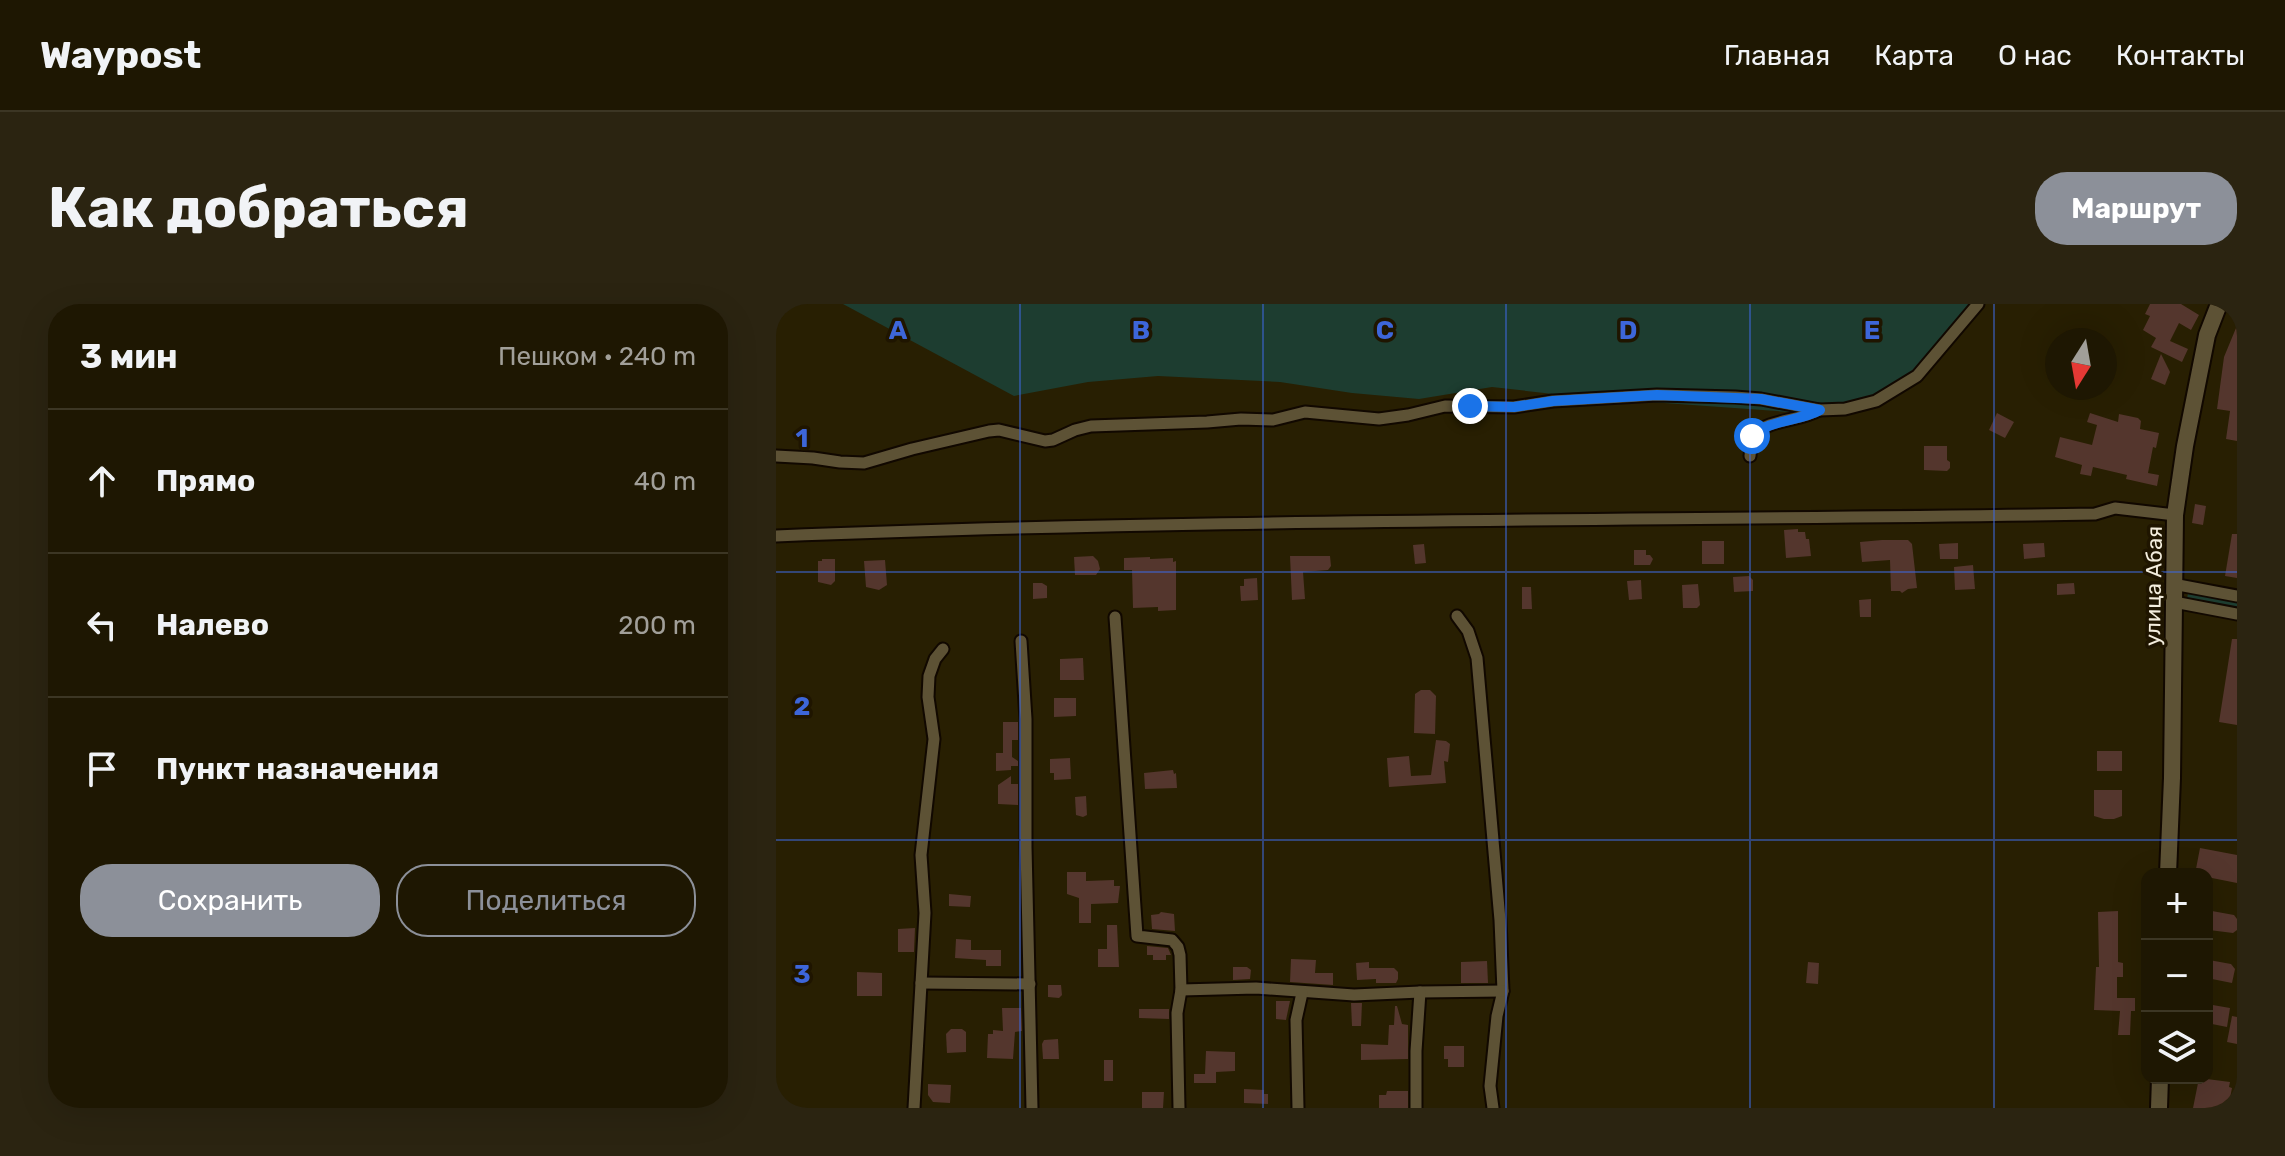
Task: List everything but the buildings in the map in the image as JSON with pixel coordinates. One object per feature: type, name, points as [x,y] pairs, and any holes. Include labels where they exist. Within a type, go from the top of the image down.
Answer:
[{"type":"main road","name":"улица Абая","points":[[2168,868],[2175,515],[2207,335],[2219,304]]},
{"type":"main road","points":[[2159,1108],[2160,1084]]},
{"type":"street","points":[[776,456],[864,463],[999,430],[1045,441],[1091,426],[1273,420],[1305,412],[1379,419],[1445,406],[1514,407],[1553,401],[1657,395],[1748,398],[1820,410],[1845,409],[1876,401],[1917,376],[1978,304]]},
{"type":"street","points":[[1750,456],[1752,436],[1758,430],[1800,419],[1820,410]]},
{"type":"street","points":[[776,536],[1366,521],[2095,514],[2115,508],[2175,515]]},
{"type":"street","points":[[2173,584],[2237,596]]},
{"type":"street","points":[[2174,602],[2237,614]]},
{"type":"street","points":[[1457,616],[1468,631],[1477,658],[1500,920],[1503,991],[1497,1016],[1490,1086],[1493,1108]]},
{"type":"street","points":[[1115,617],[1137,936],[1176,942],[1180,955],[1181,990],[1177,1013],[1179,1108]]},
{"type":"street","points":[[1021,641],[1026,719],[1032,1108]]},
{"type":"street","points":[[914,1108],[925,913],[921,855],[934,739],[928,697],[929,676],[935,659],[943,649]]},
{"type":"street","points":[[921,983],[1030,984]]},
{"type":"street","points":[[1181,990],[1256,988],[1354,995],[1503,991]]},
{"type":"street","points":[[1416,1108],[1420,992]]},
{"type":"street","points":[[1298,1108],[1296,1020],[1302,993]]},
{"type":"green space","points":[[843,304],[1982,304],[1920,371],[1885,394],[1835,411],[1790,412],[1580,397],[1492,387],[1419,399],[1280,382],[1158,376],[1088,382],[1014,396]]},
{"type":"green space","points":[[2188,592],[2237,602],[2237,608],[2187,600]]},
{"type":"route","points":[[1470,406],[1514,407],[1553,401],[1657,395],[1761,399],[1820,410],[1800,419],[1768,426],[1752,436]]}]
